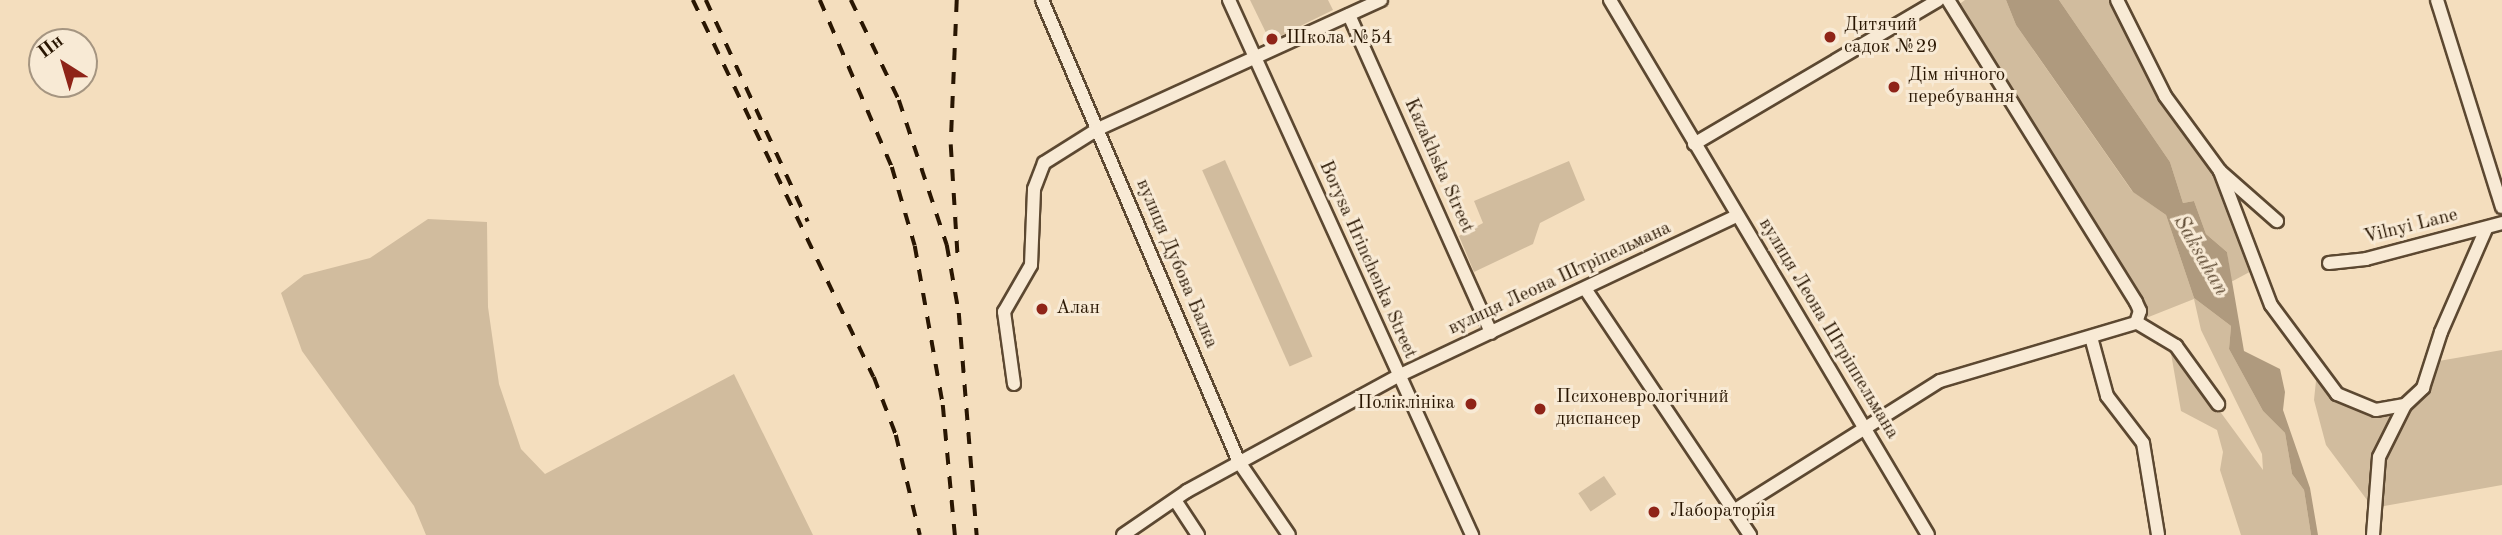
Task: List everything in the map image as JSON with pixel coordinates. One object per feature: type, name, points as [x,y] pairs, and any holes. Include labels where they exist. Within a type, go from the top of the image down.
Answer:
[{"type":"street","name":"вулиця Дубова Балка","points":[[1042,0],[1239,462],[1289,535]]},
{"type":"street","name":"Borysa Hrinchenka Street","points":[[1229,0],[1472,535]]},
{"type":"street","points":[[1014,384],[1004,312],[1033,256],[1036,176],[1050,157],[1098,129],[1255,61],[1381,0]]},
{"type":"street","name":"вулиця Леона Штріппельмана","points":[[1610,0],[1693,144],[1928,535]]},
{"type":"street","points":[[1693,144],[1938,0]]},
{"type":"street","points":[[1948,0],[2136,302],[2140,311],[2136,322]]},
{"type":"street","points":[[2117,0],[2165,96],[2220,171],[2277,221]]},
{"type":"street","points":[[2437,0],[2502,207]]},
{"type":"street","name":"Kazakhska Street","points":[[1349,15],[1491,333]]},
{"type":"street","points":[[2220,171],[2264,292],[2317,371],[2337,394],[2376,410],[2405,405]]},
{"type":"street","name":"вулиця Леона Штріпельмана","points":[[1123,535],[1239,462],[1398,376],[1586,290],[1737,216]]},
{"type":"street","name":"Vilnyi Lane","points":[[2329,263],[2366,259],[2502,223]]},
{"type":"street","points":[[2373,535],[2379,457],[2405,405],[2423,388],[2431,372],[2441,332],[2486,229]]},
{"type":"street","points":[[1586,290],[1750,535]]},
{"type":"street","points":[[1735,510],[1940,381],[2136,322],[2176,346],[2218,404]]},
{"type":"street","points":[[2091,337],[2107,396],[2143,443],[2158,535]]},
{"type":"street","points":[[1175,500],[1198,535]]},
{"type":"shaded area","points":[[1250,0],[1328,0],[1333,10],[1270,41]]},
{"type":"shaded area","points":[[1965,0],[2006,0],[2016,25],[2132,191],[2166,215],[2194,298],[2231,326],[2229,349],[2263,411],[2285,433],[2292,474],[2304,490],[2311,535],[2241,535],[2220,470],[2223,452],[2217,430],[2181,411],[2169,342],[2263,470],[2262,454],[2201,330],[2194,299],[2136,322],[2140,311],[1954,8]]},
{"type":"shaded area","points":[[2059,0],[2117,0],[2165,96],[2220,171],[2257,268],[2231,282],[2227,252],[2206,234],[2194,201],[2183,203],[2170,162]]},
{"type":"shaded area","points":[[1225,160],[1312,356],[1290,367],[1202,170]]},
{"type":"shaded area","points":[[1569,161],[1585,200],[1540,223],[1533,244],[1474,272],[1459,236],[1483,223],[1474,201]]},
{"type":"shaded area","points":[[428,219],[487,222],[488,307],[499,384],[521,449],[545,474],[734,374],[813,535],[426,535],[414,506],[302,351],[281,293],[304,275],[370,258]]},
{"type":"shaded area","points":[[2502,350],[2502,485],[2373,508],[2326,445],[2314,400],[2317,371],[2337,394],[2376,410],[2405,405],[2433,362]]},
{"type":"shaded area","points":[[1604,476],[1616,494],[1591,512],[1578,493]]},
{"type":"water","name":"Saksahan","points":[[2006,0],[2059,0],[2170,162],[2183,203],[2194,201],[2206,234],[2227,252],[2244,351],[2280,369],[2285,392],[2283,410],[2310,488],[2318,535],[2311,535],[2304,490],[2292,474],[2285,433],[2263,411],[2229,349],[2231,326],[2194,298],[2166,215],[2133,192],[2016,25]]},
{"type":"railway","points":[[693,0],[874,377],[896,435],[920,535]]},
{"type":"railway","points":[[706,0],[808,222]]},
{"type":"railway","points":[[820,0],[892,167],[915,246],[943,405],[955,535]]},
{"type":"railway","points":[[851,0],[899,100],[947,245],[959,313],[977,535]]},
{"type":"railway","points":[[957,0],[951,145],[958,260]]},
{"type":"place","name":"Дитячий садок №29","points":[[1830,37]]},
{"type":"place","name":"Школа №54","points":[[1272,39]]},
{"type":"place","name":"Дім нічного перебування","points":[[1894,87]]},
{"type":"place","name":"Алан","points":[[1042,309]]},
{"type":"place","name":"Поліклініка","points":[[1471,404]]},
{"type":"place","name":"Психоневрологічний диспансер","points":[[1540,409]]},
{"type":"place","name":"Лабораторія","points":[[1654,512]]}]
